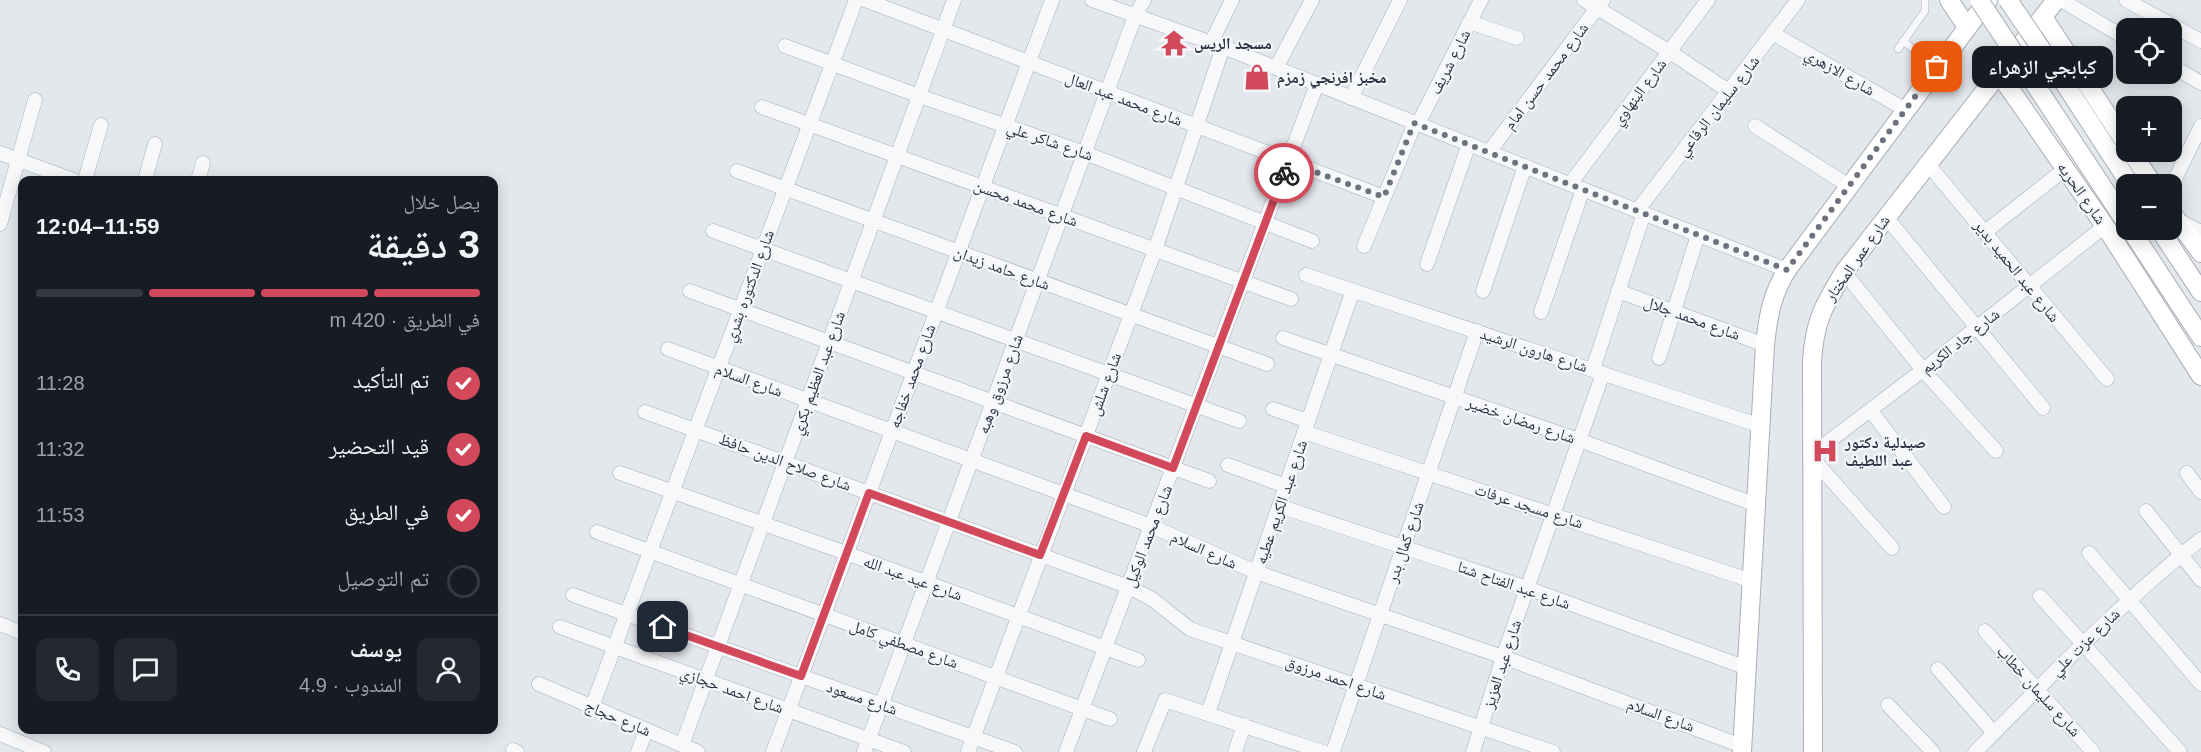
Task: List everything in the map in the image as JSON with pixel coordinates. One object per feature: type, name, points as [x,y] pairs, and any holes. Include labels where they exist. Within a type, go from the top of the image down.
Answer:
[{"type":"main road","points":[[1949,0],[1967,27]]},
{"type":"main road","points":[[1979,0],[2116,207]]},
{"type":"main road","points":[[1744,750],[1765,345],[1772,298],[1787,270],[1988,0]]},
{"type":"main road","points":[[2008,0],[2123,174]]},
{"type":"main road","name":"شارع عمر المختار","points":[[1813,752],[1813,343],[1822,307],[1844,272],[2056,0]]},
{"type":"main road","points":[[2043,17],[2116,128]]},
{"type":"main road","points":[[2017,99],[2013,77],[2015,69],[2024,56],[2040,48],[2057,48],[2066,52]]},
{"type":"main road","name":"شارع الحريه","points":[[1998,72],[2105,226],[2201,376]]},
{"type":"main road","points":[[2182,227],[2201,253]]},
{"type":"main road","points":[[2138,240],[2201,337]]},
{"type":"main road","points":[[2167,240],[2201,292]]},
{"type":"street","name":"شارع عبد العظيم بكري","points":[[682,745],[954,0]]},
{"type":"street","name":"شارع محمد خفاجه","points":[[772,752],[1052,0]]},
{"type":"street","points":[[1092,0],[1217,45],[1787,270]]},
{"type":"street","name":"شارع مرزوق وهبه","points":[[866,746],[1135,16],[1144,0]]},
{"type":"street","name":"شارع شلش","points":[[968,752],[1155,250],[1196,127],[1217,45],[1232,0]]},
{"type":"street","points":[[1276,68],[1312,0]]},
{"type":"street","points":[[1351,98],[1400,0]]},
{"type":"street","name":"شارع شريف","points":[[1364,246],[1416,124],[1481,0]]},
{"type":"street","points":[[1584,0],[1600,4],[1730,92]]},
{"type":"street","name":"شارع البنهاوي","points":[[1570,184],[1708,0]]},
{"type":"street","name":"شارع سليمان الرفاعي","points":[[1618,291],[1640,212],[1798,0]]},
{"type":"street","points":[[2061,0],[2116,32]]},
{"type":"street","points":[[2126,0],[2201,41]]},
{"type":"street","name":"شارع محمد عبد العال","points":[[856,1],[943,30],[1384,197]]},
{"type":"street","name":"شارع الدكتوره بشري","points":[[592,707],[856,1]]},
{"type":"street","name":"شارع محمد حسن امام","points":[[1489,152],[1600,4]]},
{"type":"street","points":[[1470,22],[1517,38]]},
{"type":"street","name":"شارع الازهري","points":[[1774,34],[1906,110]]},
{"type":"street","name":"شارع شاكر علي","points":[[785,46],[919,96],[1085,153],[1312,241]]},
{"type":"street","points":[[2182,72],[2201,84]]},
{"type":"street","name":"شارع محمد الوكيل","points":[[1066,752],[1317,84]]},
{"type":"street","points":[[0,224],[35,100]]},
{"type":"street","name":"شارع محمد محسن","points":[[762,107],[1291,299]]},
{"type":"street","points":[[86,176],[101,125]]},
{"type":"street","points":[[1755,126],[1849,186]]},
{"type":"street","points":[[2180,174],[2196,151],[2201,126]]},
{"type":"street","points":[[146,176],[155,144]]},
{"type":"street","points":[[1427,264],[1469,144]]},
{"type":"street","points":[[0,153],[63,176]]},
{"type":"street","points":[[199,176],[203,163]]},
{"type":"street","name":"شارع عبد الحميد بدير","points":[[1928,163],[2106,379]]},
{"type":"street","points":[[1483,291],[1525,166]]},
{"type":"street","points":[[1985,231],[2065,169]]},
{"type":"street","name":"شارع حامد زيدان","points":[[737,171],[1267,364]]},
{"type":"street","points":[[1541,312],[1583,189]]},
{"type":"street","points":[[1887,217],[2043,408]]},
{"type":"street","points":[[2182,221],[2201,232]]},
{"type":"street","name":"شارع جاد الكريم","points":[[1812,456],[2105,226]]},
{"type":"street","points":[[714,231],[1239,421]]},
{"type":"street","points":[[1659,358],[1698,235]]},
{"type":"street","points":[[1844,272],[1923,370],[1996,451]]},
{"type":"street","name":"شارع هارون الرشيد","points":[[1306,275],[1761,426]]},
{"type":"street","points":[[690,291],[1209,481]]},
{"type":"street","name":"شارع عبد الكريم عطيه","points":[[1208,713],[1353,291]]},
{"type":"street","name":"شارع محمد جلال","points":[[1618,291],[1765,345]]},
{"type":"street","name":"شارع عبد العزيز","points":[[1473,752],[1503,657],[1579,440],[1618,291]]},
{"type":"street","name":"شارع كمال بدر","points":[[1334,752],[1477,331]]},
{"type":"street","name":"شارع رمضان خضير","points":[[1283,338],[1579,440],[1757,505]]},
{"type":"street","name":"شارع السلام","points":[[668,349],[1151,526],[1256,572],[1503,657],[1744,750]]},
{"type":"street","name":"شارع مسجد عرفات","points":[[1273,409],[1306,426],[1428,472],[1752,581]]},
{"type":"street","points":[[1870,411],[1944,507]]},
{"type":"street","name":"شارع صلاح الدين حافظ","points":[[645,412],[1129,587]]},
{"type":"street","points":[[1812,456],[1892,548]]},
{"type":"street","points":[[1228,465],[1286,486]]},
{"type":"street","name":"شارع عيد عبد الله","points":[[620,473],[1138,660]]},
{"type":"street","points":[[2187,473],[2201,492]]},
{"type":"street","name":"شارع عبد الفتاح شتا","points":[[1279,506],[1527,588],[1747,668]]},
{"type":"street","points":[[2146,511],[2201,580]]},
{"type":"street","name":"شارع مصطفي كامل","points":[[597,532],[1110,719]]},
{"type":"street","name":"شارع عزت علي","points":[[1975,752],[2082,643],[2201,539]]},
{"type":"street","points":[[2089,553],[2201,684]]},
{"type":"street","name":"شارع احمد مرزوق","points":[[1129,587],[1152,599],[1190,628],[1553,752]]},
{"type":"street","name":"شارع مسعود","points":[[573,595],[1015,752]]},
{"type":"street","points":[[2040,596],[2180,752]]},
{"type":"street","points":[[0,624],[18,631]]},
{"type":"street","name":"شارع احمد حجازي","points":[[560,627],[788,710],[866,746],[904,752]]},
{"type":"street","name":"شارع سليمان خطاب","points":[[1985,631],[2093,752]]},
{"type":"street","points":[[1938,669],[1994,733]]},
{"type":"street","name":"شارع حجاج","points":[[539,684],[698,752]]},
{"type":"street","points":[[1144,752],[1165,700],[1323,752]]},
{"type":"street","points":[[1888,705],[1933,752]]},
{"type":"street","points":[[1235,752],[1244,725]]},
{"type":"street","points":[[638,752],[646,730]]},
{"type":"street","points":[[0,734],[44,752]]},
{"type":"street","points":[[24,744],[27,734]]},
{"type":"lane","points":[[1898,49],[1925,11],[1925,0]]},
{"type":"lane","points":[[1903,41],[1937,67]]},
{"type":"way so far","points":[[1284,173],[1288,162],[1384,197],[1414,123],[1787,270],[1937,67]]},
{"type":"place","name":"مسجد الريس","points":[[1174,43]]},
{"type":"place","name":"كبابجي الزهراء","points":[[1937,67]]},
{"type":"place","name":"مخبز افرنجي زمزم","points":[[1257,77]]},
{"type":"place","name":"صيدلية دكتور عبد اللطيف","points":[[1825,451]]},
{"type":"route","points":[[663,627],[801,676],[869,493],[1040,555],[1086,436],[1173,468],[1284,173]]}]
